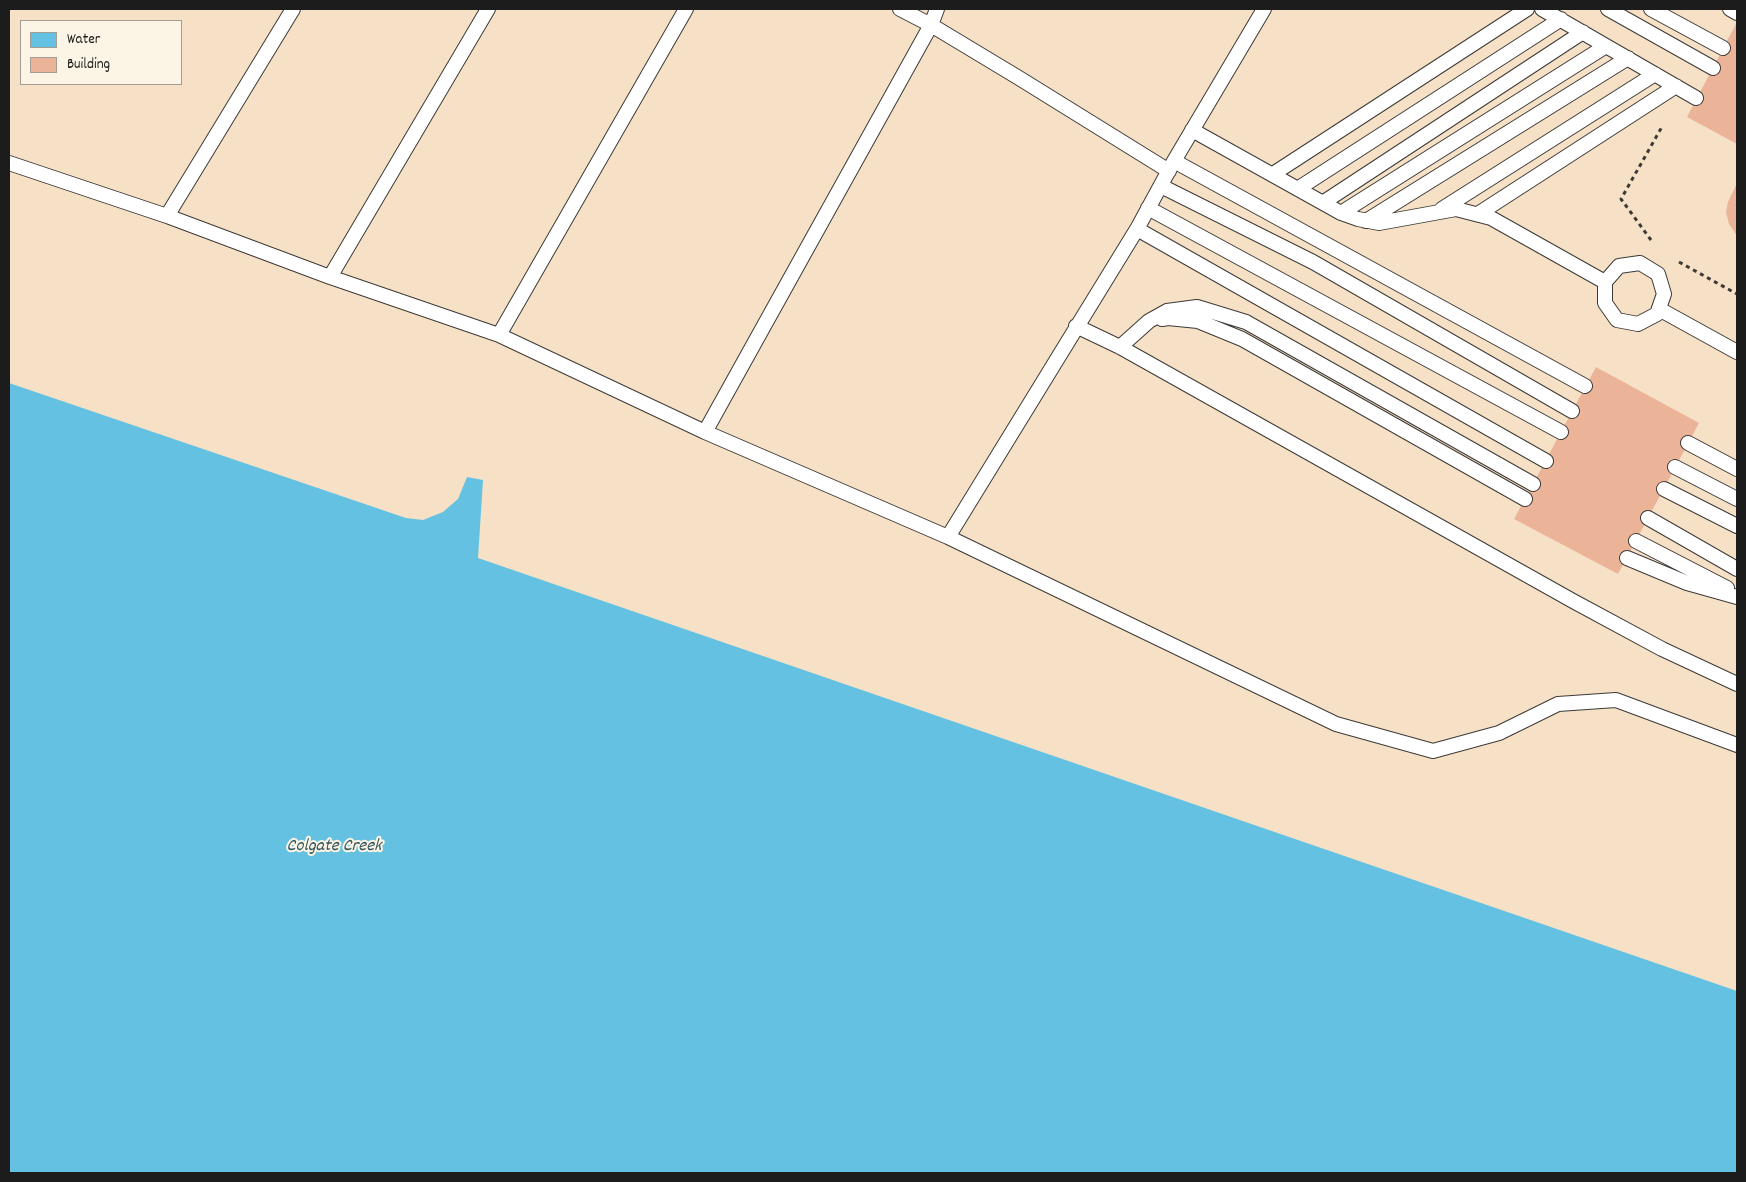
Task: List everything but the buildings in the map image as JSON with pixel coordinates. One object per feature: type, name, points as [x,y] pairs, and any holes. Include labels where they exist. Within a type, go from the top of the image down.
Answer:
[{"type":"lane","points":[[168,216],[293,9]]},
{"type":"lane","points":[[330,277],[488,9]]},
{"type":"lane","points":[[499,336],[686,9]]},
{"type":"lane","points":[[900,9],[931,25],[1172,166],[1585,386]]},
{"type":"lane","points":[[705,432],[931,25],[937,9]]},
{"type":"lane","points":[[948,537],[1137,229],[1192,130],[1264,9]]},
{"type":"lane","points":[[1273,174],[1527,9]]},
{"type":"lane","points":[[1542,9],[1696,98]]},
{"type":"lane","points":[[1608,9],[1713,68]]},
{"type":"lane","points":[[1651,9],[1723,48]]},
{"type":"lane","points":[[1730,9],[1737,13]]},
{"type":"lane","points":[[1298,188],[1561,19]]},
{"type":"lane","points":[[1324,202],[1583,32]]},
{"type":"lane","points":[[1341,213],[1606,46]]},
{"type":"lane","points":[[1366,221],[1628,58]]},
{"type":"lane","points":[[1437,212],[1655,74]]},
{"type":"lane","points":[[1478,214],[1676,86]]},
{"type":"lane","points":[[1192,130],[1341,213],[1379,223],[1456,209],[1478,214],[1491,218],[1605,282]]},
{"type":"lane","points":[[9,162],[168,216],[330,277],[499,336],[705,432],[948,537],[1336,724],[1433,751],[1499,734],[1558,704],[1616,700],[1737,745]]},
{"type":"lane","points":[[1161,186],[1313,262],[1572,411]]},
{"type":"lane","points":[[1148,208],[1561,432]]},
{"type":"lane","points":[[1137,229],[1546,461]]},
{"type":"lane","points":[[1640,263],[1658,274],[1664,294],[1659,309],[1657,314],[1638,324],[1617,320],[1604,303],[1605,282],[1619,266],[1640,263]]},
{"type":"lane","points":[[1120,348],[1150,321],[1167,311],[1197,307],[1246,322],[1533,484]]},
{"type":"lane","points":[[1659,309],[1737,352]]},
{"type":"lane","points":[[1150,321],[1168,318],[1198,322],[1242,339],[1525,499]]},
{"type":"lane","points":[[1076,326],[1120,348],[1573,602],[1662,649],[1737,684]]},
{"type":"lane","points":[[1688,443],[1737,469]]},
{"type":"lane","points":[[1676,466],[1737,499]]},
{"type":"lane","points":[[1664,489],[1737,526]]},
{"type":"lane","points":[[1648,518],[1737,569]]},
{"type":"lane","points":[[1636,541],[1737,595]]},
{"type":"lane","points":[[1627,558],[1687,583],[1737,595]]},
{"type":"path","points":[[1652,243],[1621,198],[1664,123]]},
{"type":"path","points":[[1674,259],[1737,294]]},
{"type":"water","name":"Colgate Creek","points":[[9,383],[406,518],[423,520],[443,512],[458,499],[467,477],[483,480],[478,558],[1737,991],[1737,1173],[9,1173]]}]
